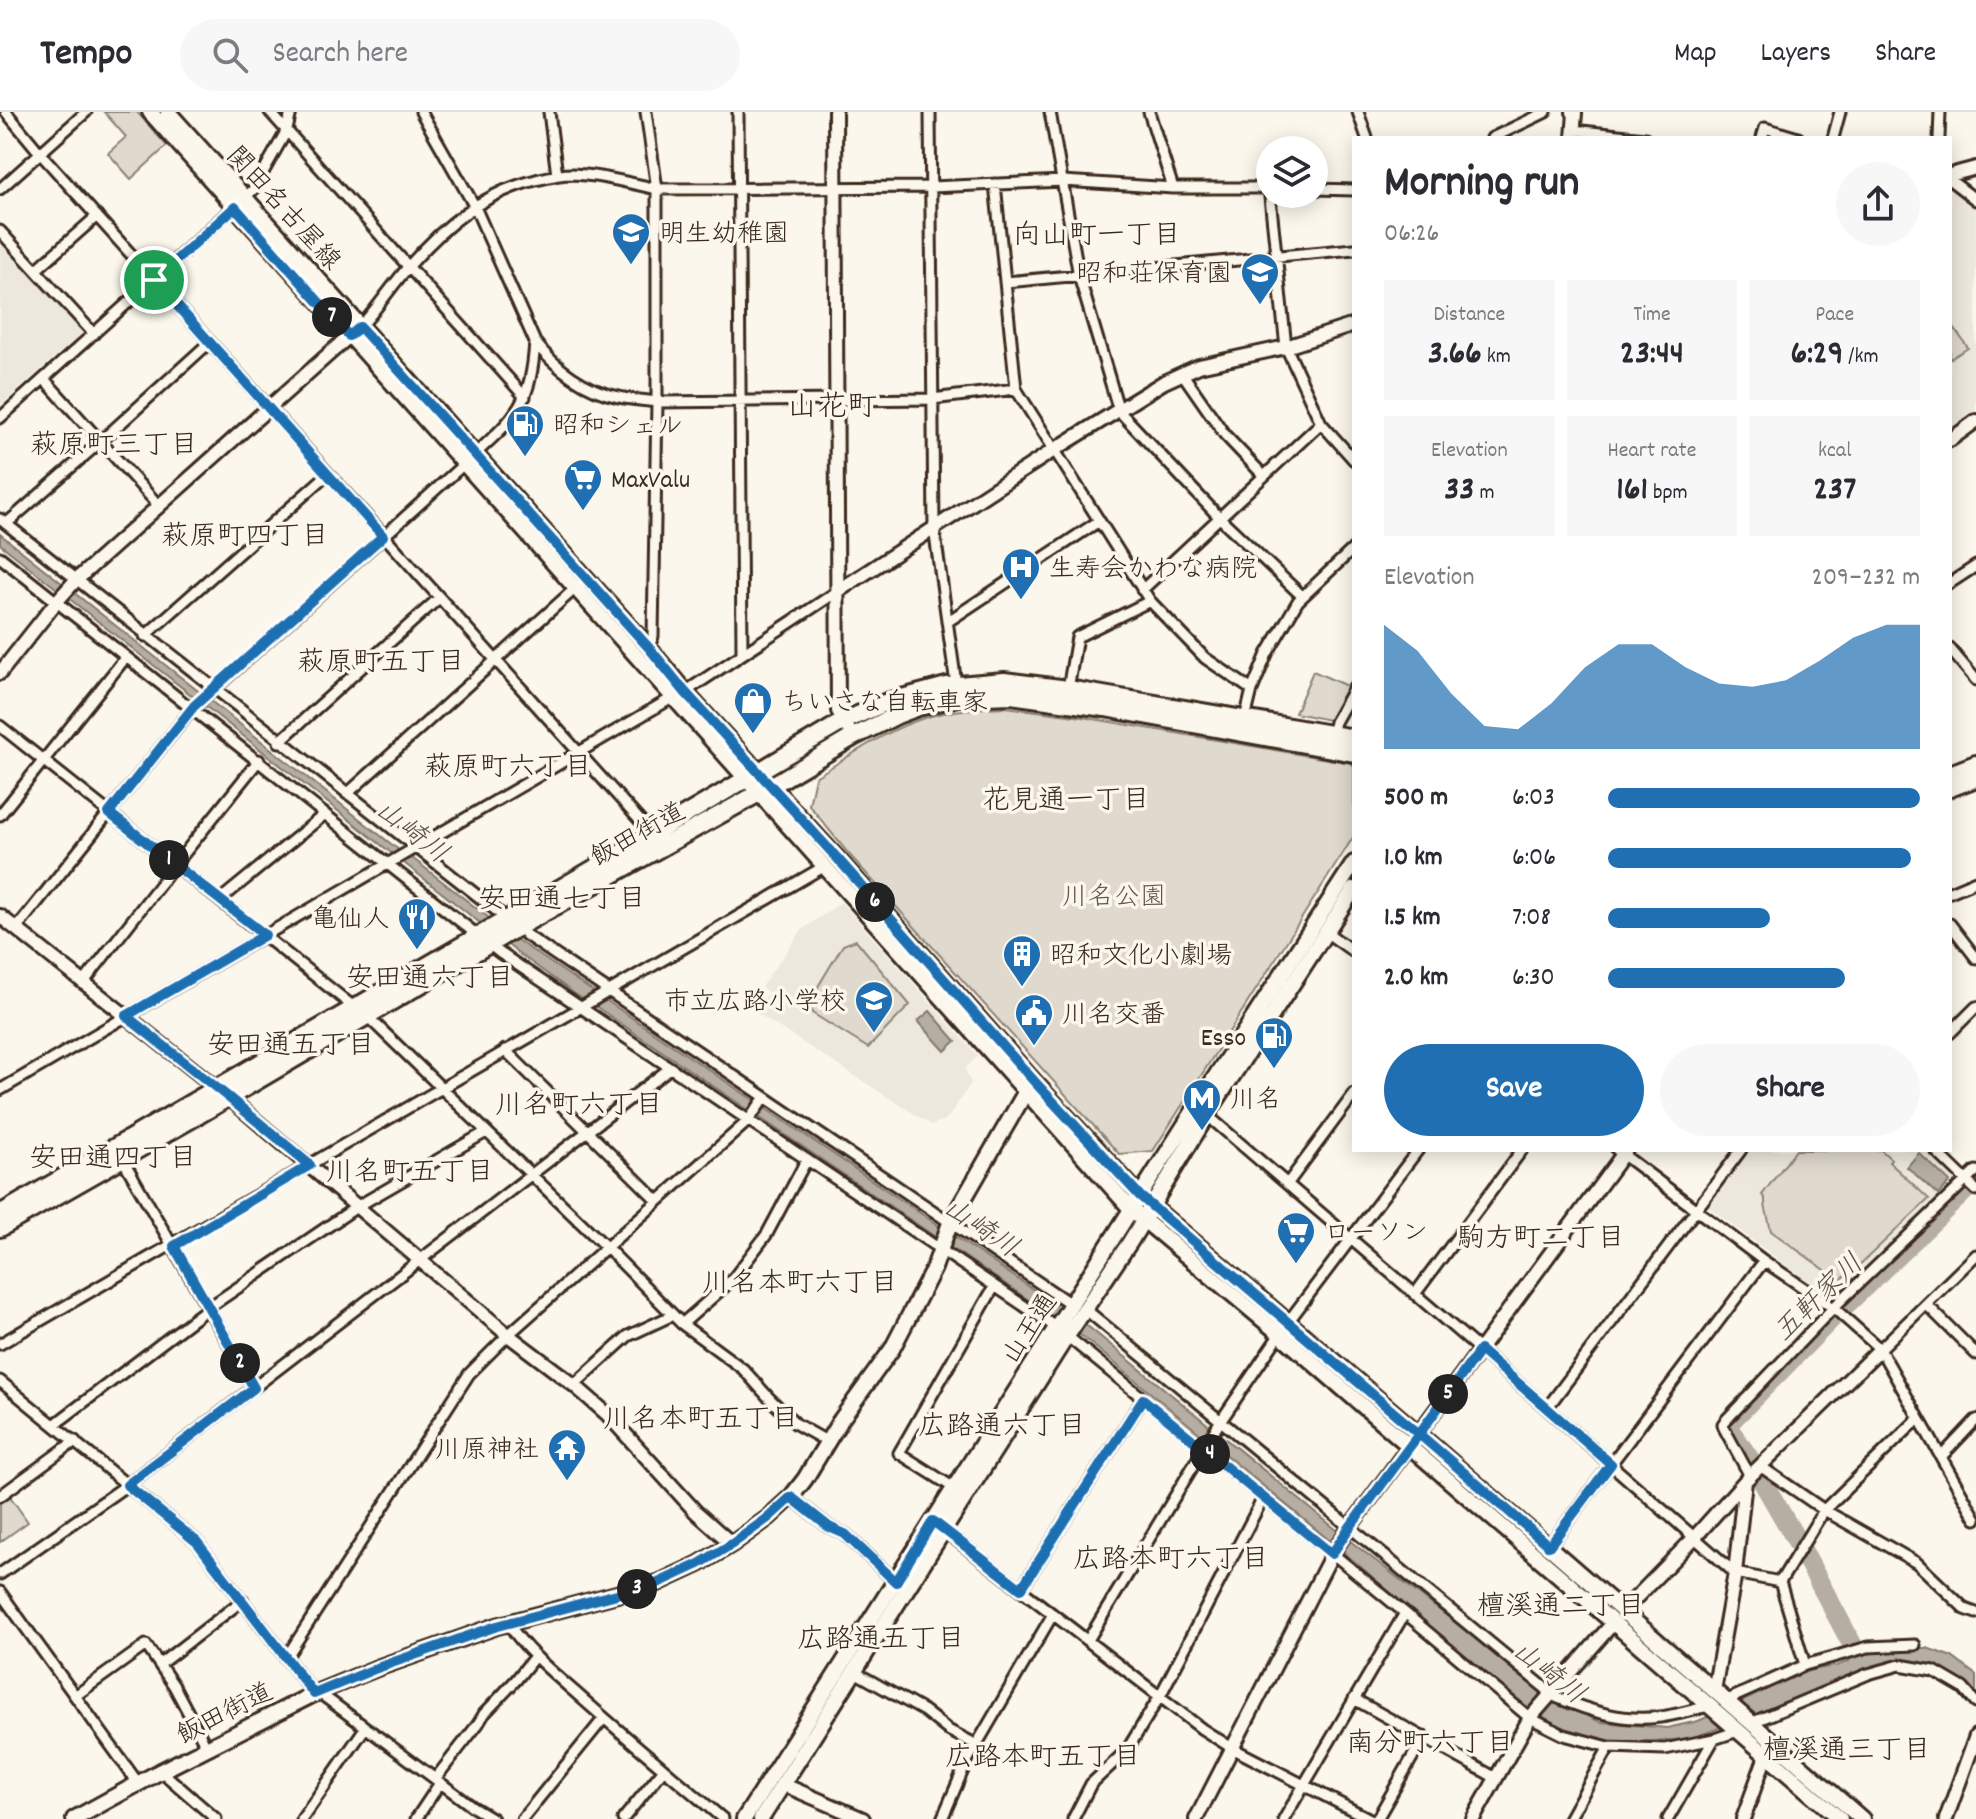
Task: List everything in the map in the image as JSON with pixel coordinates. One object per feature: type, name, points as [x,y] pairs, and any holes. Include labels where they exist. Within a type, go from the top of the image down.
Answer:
[{"type":"highway","name":"飯田街道","points":[[0,1214],[361,1012],[510,925],[652,834],[752,775],[844,721],[887,702],[956,684],[1004,681],[1352,738]]},
{"type":"highway","name":"飯田街道","points":[[510,925],[765,790],[853,737],[897,715],[937,701],[995,694],[1036,697],[1352,753]]},
{"type":"highway","points":[[1952,773],[1976,764]]},
{"type":"highway","points":[[1952,787],[1976,778]]},
{"type":"highway","name":"飯田街道","points":[[0,1228],[122,1158],[222,1092]]},
{"type":"main road","name":"関田名古屋線","points":[[150,112],[240,202]]},
{"type":"main road","name":"関田名古屋線","points":[[168,112],[240,202],[752,775],[825,866],[1029,1086],[1146,1201],[1409,1447],[1613,1623],[1715,1701]]},
{"type":"main road","name":"関田名古屋線","points":[[580,583],[650,649],[679,695]]},
{"type":"main road","name":"関田名古屋線","points":[[765,790],[838,859],[1137,1215],[1419,1434],[1623,1611],[1840,1819]]},
{"type":"main road","name":"山王通","points":[[761,1819],[853,1671],[938,1525],[1146,1201],[1352,866]]},
{"type":"main road","name":"山王通","points":[[1146,1201],[1207,1115],[1352,892]]},
{"type":"main road","name":"飯田街道","points":[[74,1819],[316,1693],[377,1668],[508,1623],[658,1583],[699,1564],[768,1518],[791,1497],[892,1349],[934,1268],[949,1224],[1029,1086]]},
{"type":"main road","name":"山王通","points":[[744,1819],[896,1582],[938,1525],[954,1488],[1063,1331]]},
{"type":"main road","name":"関田名古屋線","points":[[1768,1748],[1862,1819]]},
{"type":"street","points":[[6,112],[652,834]]},
{"type":"street","points":[[0,189],[86,112]]},
{"type":"street","points":[[270,112],[525,397]]},
{"type":"street","points":[[0,418],[253,190],[287,130],[291,112]]},
{"type":"street","points":[[421,112],[475,207],[535,342],[556,364],[581,383],[619,397],[657,402],[932,399],[1016,389]]},
{"type":"street","points":[[549,112],[557,175]]},
{"type":"street","points":[[646,112],[657,189],[657,402],[653,636],[650,649]]},
{"type":"street","points":[[738,112],[742,654]]},
{"type":"street","points":[[835,112],[838,711],[853,737]]},
{"type":"street","points":[[930,112],[934,528],[956,684]]},
{"type":"street","points":[[1050,112],[1079,276],[1119,411],[1220,518],[1302,596]]},
{"type":"street","points":[[1161,112],[1149,113],[1173,188]]},
{"type":"street","points":[[1358,112],[1366,136]]},
{"type":"street","points":[[1496,136],[1546,112]]},
{"type":"street","points":[[1574,112],[1573,134],[1609,136]]},
{"type":"street","points":[[1834,136],[1840,112]]},
{"type":"street","points":[[1939,136],[1940,112]]},
{"type":"street","points":[[1763,136],[1765,128],[1791,136]]},
{"type":"street","points":[[1952,177],[1976,168]]},
{"type":"street","points":[[0,673],[76,580],[354,332],[439,234],[466,211],[500,192],[557,175],[572,174],[657,189],[931,187],[1063,181],[1173,188],[1256,188]]},
{"type":"street","points":[[1952,180],[1976,200]]},
{"type":"street","points":[[995,184],[1016,389],[1150,601],[1205,658],[1252,690]]},
{"type":"street","points":[[1328,189],[1352,190]]},
{"type":"street","points":[[1272,208],[1286,347],[1321,423],[1352,458]]},
{"type":"street","points":[[36,270],[97,216]]},
{"type":"street","points":[[0,231],[94,334]]},
{"type":"street","points":[[1006,282],[1352,249]]},
{"type":"street","points":[[0,1090],[679,695],[1054,450],[1164,382],[1199,366],[1286,347],[1352,326]]},
{"type":"street","points":[[210,342],[100,442],[3,522],[510,925],[1077,1308],[1556,1697],[1623,1719],[1659,1717],[1715,1701],[1805,1665],[1868,1647],[1915,1645]]},
{"type":"street","points":[[16,929],[193,708],[510,421],[525,397],[532,374],[535,342]]},
{"type":"street","points":[[1182,373],[1225,435],[1264,476]]},
{"type":"street","points":[[44,379],[160,507]]},
{"type":"street","points":[[1952,439],[1976,421]]},
{"type":"street","points":[[1142,590],[1321,423]]},
{"type":"street","points":[[145,636],[328,474]]},
{"type":"street","points":[[947,622],[1099,521]]},
{"type":"street","points":[[1245,719],[1252,690],[1267,654],[1302,596],[1351,555]]},
{"type":"street","points":[[0,557],[485,940],[806,1161],[1063,1331],[1532,1716],[1564,1735],[1609,1747],[1665,1749],[1714,1739],[1868,1674],[1900,1665],[1934,1671],[1963,1688],[1976,1703]]},
{"type":"street","points":[[1952,582],[1976,566]]},
{"type":"street","points":[[347,794],[580,583]]},
{"type":"street","points":[[279,742],[439,598]]},
{"type":"street","points":[[1068,689],[1077,637],[1150,601]]},
{"type":"street","points":[[1952,651],[1976,680]]},
{"type":"street","points":[[0,815],[126,657]]},
{"type":"street","points":[[1332,734],[1335,722],[1352,692]]},
{"type":"street","points":[[0,726],[361,1012],[443,1088],[682,1324],[743,1369],[796,1424],[828,1442]]},
{"type":"street","points":[[84,982],[259,760]]},
{"type":"street","points":[[220,900],[325,814]]},
{"type":"street","points":[[0,1344],[174,1246],[505,1050],[825,866]]},
{"type":"street","points":[[1952,891],[1976,881]]},
{"type":"street","points":[[0,916],[222,1092],[508,1335],[574,1385],[607,1414],[696,1512],[732,1544]]},
{"type":"street","points":[[1952,927],[1976,958]]},
{"type":"street","points":[[1326,932],[1352,951]]},
{"type":"street","points":[[1952,1031],[1976,1007]]},
{"type":"street","points":[[505,1050],[658,1201]]},
{"type":"street","points":[[0,1574],[127,1485],[670,1068]]},
{"type":"street","points":[[286,1658],[469,1374],[508,1335],[748,1121],[765,1097]]},
{"type":"street","points":[[1288,1183],[1352,1097]]},
{"type":"street","points":[[1207,1115],[1735,1573],[1780,1582]]},
{"type":"street","points":[[54,1425],[208,1308],[358,1206],[486,1132]]},
{"type":"street","points":[[1088,1640],[1219,1423],[1284,1328],[1416,1152]]},
{"type":"street","points":[[1415,1294],[1521,1152]]},
{"type":"street","points":[[1196,1819],[1332,1554],[1622,1152],[1764,1261],[1836,1311],[1880,1349],[1976,1519]]},
{"type":"street","points":[[1547,1408],[1740,1152]]},
{"type":"street","points":[[1937,1152],[1971,1185]]},
{"type":"street","points":[[122,1158],[254,1388]]},
{"type":"street","points":[[682,1324],[732,1280],[767,1234],[806,1161]]},
{"type":"street","points":[[1715,1701],[1748,1478],[1723,1424],[1836,1311],[1971,1185],[1976,1171]]},
{"type":"street","points":[[1623,1611],[1748,1478],[1976,1255]]},
{"type":"street","points":[[1549,1546],[1764,1261]]},
{"type":"street","points":[[954,1488],[899,1453],[994,1287]]},
{"type":"street","points":[[1926,1304],[1976,1354]]},
{"type":"street","points":[[574,1385],[628,1336],[673,1315]]},
{"type":"street","points":[[0,1381],[197,1542],[316,1693],[493,1819]]},
{"type":"street","points":[[1021,1589],[1143,1399]]},
{"type":"street","points":[[1805,1665],[1780,1582],[1824,1510],[1919,1418]]},
{"type":"street","points":[[1941,1457],[1976,1420]]},
{"type":"street","points":[[0,1496],[75,1441]]},
{"type":"street","points":[[1760,1466],[1824,1510],[1917,1563],[1965,1609],[1976,1613]]},
{"type":"street","points":[[791,1497],[829,1527],[845,1534],[896,1582]]},
{"type":"street","points":[[1073,1819],[1091,1784],[1127,1750],[1160,1696],[1263,1498]]},
{"type":"street","points":[[938,1525],[1202,1729],[1232,1748],[1370,1819]]},
{"type":"street","points":[[0,1592],[138,1783]]},
{"type":"street","points":[[160,1664],[243,1600]]},
{"type":"street","points":[[1284,1819],[1405,1613]]},
{"type":"street","points":[[942,1819],[967,1761],[1053,1614]]},
{"type":"street","points":[[508,1623],[535,1656],[723,1819]]},
{"type":"street","points":[[1473,1819],[1532,1716],[1613,1623]]},
{"type":"street","points":[[75,1696],[146,1645],[174,1686],[207,1748]]},
{"type":"street","points":[[416,1819],[484,1714],[535,1656]]},
{"type":"street","points":[[853,1671],[977,1745]]},
{"type":"street","points":[[1354,1699],[1496,1778]]},
{"type":"street","points":[[522,1819],[604,1718]]},
{"type":"street","points":[[302,1819],[365,1728]]},
{"type":"street","points":[[1946,1819],[1976,1736]]},
{"type":"street","points":[[1377,1819],[1424,1737]]},
{"type":"street","points":[[1668,1819],[1714,1739]]},
{"type":"street","points":[[1569,1819],[1609,1747]]},
{"type":"street","points":[[1743,1819],[1768,1748]]},
{"type":"street","points":[[623,1819],[664,1769]]},
{"type":"street","points":[[161,1771],[212,1818]]},
{"type":"street","points":[[782,1784],[863,1819]]},
{"type":"shaded area","points":[[1952,189],[1976,207],[1976,410],[1952,428]]},
{"type":"shaded area","points":[[0,236],[82,326],[81,334],[0,406]]},
{"type":"shaded area","name":"山崎川","points":[[0,534],[400,851],[520,942],[1090,1328],[1349,1540],[1554,1699],[1600,1722],[1667,1728],[1698,1721],[1810,1670],[1836,1666],[1885,1648],[1927,1648],[1952,1657],[1976,1675],[1976,1694],[1941,1670],[1901,1662],[1873,1666],[1689,1739],[1614,1743],[1570,1733],[1540,1717],[1083,1337],[518,953],[0,544]]},
{"type":"shaded area","name":"市立広路小学校","points":[[841,902],[978,1056],[965,1069],[971,1083],[950,1115],[933,1126],[755,1012],[768,993],[761,987],[802,930]]},
{"type":"shaded area","points":[[930,1011],[956,1041],[945,1051],[918,1021]]},
{"type":"shaded area","points":[[1747,1152],[1927,1152],[1961,1182],[1835,1302],[1710,1208],[1708,1203]]},
{"type":"shaded area","points":[[1919,1153],[1950,1182],[1938,1195],[1907,1167]]},
{"type":"green space","points":[[104,112],[137,112],[167,146],[131,179],[108,153],[126,137]]},
{"type":"green space","points":[[1952,325],[1968,348],[1952,358]]},
{"type":"green space","points":[[1313,671],[1349,687],[1329,720],[1295,713]]},
{"type":"green space","name":"川名公園","points":[[1006,707],[1076,716],[1352,764],[1352,839],[1153,1151],[1119,1154],[847,852],[809,805],[815,777],[857,751],[916,721],[968,709]]},
{"type":"green space","points":[[856,940],[910,1005],[868,1048],[812,1013],[810,1000],[843,945]]},
{"type":"green space","points":[[1794,1152],[1883,1152],[1891,1159],[1889,1162],[1929,1199],[1851,1273],[1839,1280],[1771,1231],[1762,1195]]},
{"type":"green space","points":[[9,1495],[28,1522],[0,1542],[0,1501]]},
{"type":"waterway","name":"五軒家川","points":[[1751,1461],[1729,1429],[1730,1422],[1832,1318],[1976,1180]]},
{"type":"waterway","name":"五軒家川","points":[[1760,1477],[1861,1661]]},
{"type":"place","name":"明生幼稚園","points":[[631,266]]},
{"type":"place","name":"昭和荘保育園","points":[[1260,306]]},
{"type":"place","name":"昭和シェル","points":[[525,458]]},
{"type":"place","name":"MaxValu","points":[[583,512]]},
{"type":"place","name":"生寿会かわな病院","points":[[1021,601]]},
{"type":"place","name":"ちいさな自転車家","points":[[753,735]]},
{"type":"place","name":"亀仙人","points":[[417,951]]},
{"type":"place","name":"昭和文化小劇場","points":[[1022,988]]},
{"type":"place","name":"市立広路小学校","points":[[874,1034]]},
{"type":"place","name":"川名交番","points":[[1034,1047]]},
{"type":"place","name":"Esso","points":[[1274,1070]]},
{"type":"place","name":"川名","points":[[1202,1132]]},
{"type":"place","name":"ローソン","points":[[1296,1265]]},
{"type":"place","name":"川原神社","points":[[567,1482]]},
{"type":"district","name":"向山町一丁目","points":[[1097,233]]},
{"type":"district","name":"山花町","points":[[832,405]]},
{"type":"district","name":"萩原町三丁目","points":[[114,443]]},
{"type":"district","name":"萩原町四丁目","points":[[245,534]]},
{"type":"district","name":"萩原町五丁目","points":[[381,660]]},
{"type":"district","name":"萩原町六丁目","points":[[508,765]]},
{"type":"district","name":"花見通一丁目","points":[[1066,798]]},
{"type":"district","name":"安田通七丁目","points":[[562,897]]},
{"type":"district","name":"安田通六丁目","points":[[430,976]]},
{"type":"district","name":"安田通五丁目","points":[[291,1043]]},
{"type":"district","name":"川名町六丁目","points":[[579,1103]]},
{"type":"district","name":"安田通四丁目","points":[[113,1156]]},
{"type":"district","name":"川名町五丁目","points":[[410,1170]]},
{"type":"district","name":"駒方町二丁目","points":[[1541,1236]]},
{"type":"district","name":"川名本町六丁目","points":[[800,1281]]},
{"type":"district","name":"川名本町五丁目","points":[[701,1417]]},
{"type":"district","name":"広路通六丁目","points":[[1002,1424]]},
{"type":"district","name":"広路本町六丁目","points":[[1171,1557]]},
{"type":"district","name":"檀溪通二丁目","points":[[1561,1604]]},
{"type":"district","name":"広路通五丁目","points":[[881,1637]]},
{"type":"district","name":"南分町六丁目","points":[[1430,1741]]},
{"type":"district","name":"檀溪通三丁目","points":[[1847,1748]]},
{"type":"district","name":"広路本町五丁目","points":[[1043,1755]]},
{"type":"route","points":[[154,280],[235,207],[349,336],[360,327],[1140,1196],[1419,1434],[1480,1350],[1611,1464],[1549,1546],[1419,1434],[1332,1554],[1143,1399],[1021,1589],[933,1521],[896,1582],[845,1534],[829,1527],[791,1497],[732,1544],[658,1583],[497,1626],[377,1668],[314,1694],[197,1542],[127,1485],[254,1388],[174,1246],[310,1165],[126,1016],[265,935],[109,813],[194,706],[383,536],[154,280]]}]
